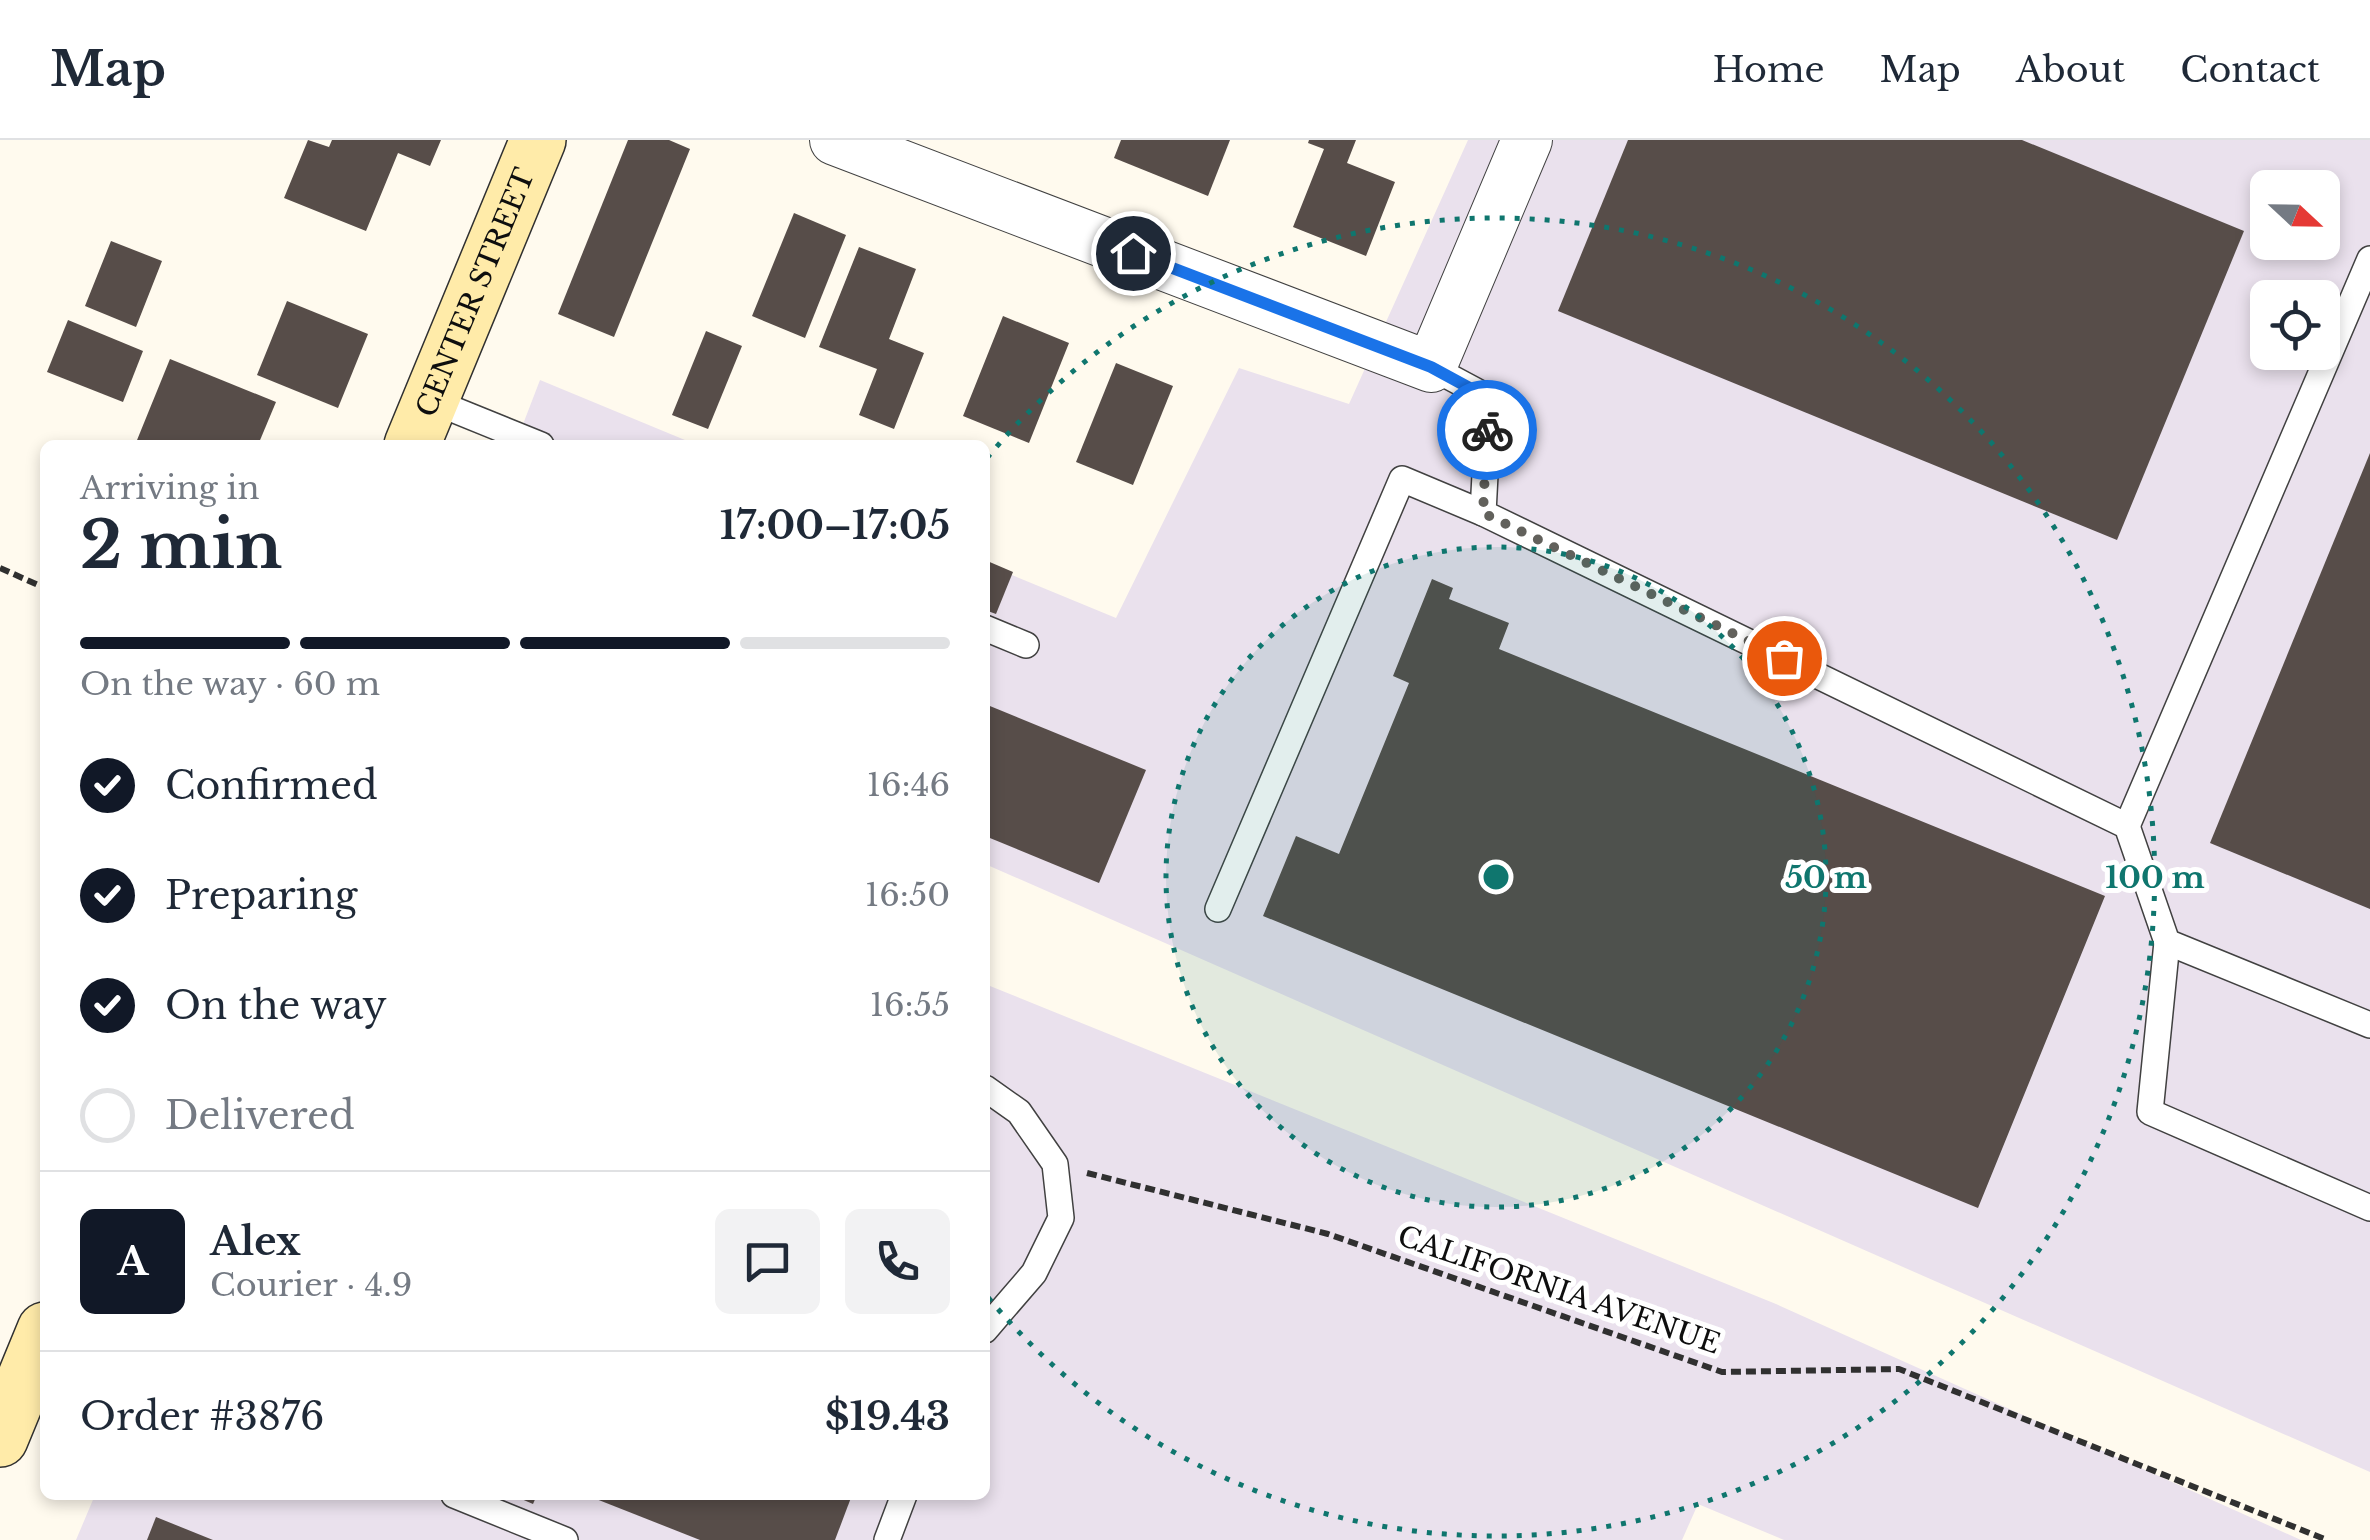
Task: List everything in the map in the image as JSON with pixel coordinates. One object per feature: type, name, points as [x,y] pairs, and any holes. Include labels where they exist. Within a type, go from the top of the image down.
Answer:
[{"type":"main road","name":"CENTER STREET","points":[[421,422],[538,140]]},
{"type":"main road","points":[[0,1440],[40,1342]]},
{"type":"street","points":[[835,140],[1431,367],[1527,140]]},
{"type":"lane","points":[[2370,259],[2127,826],[2167,942],[2150,1112],[2370,1208]]},
{"type":"lane","points":[[1431,367],[1488,398],[1483,513]]},
{"type":"lane","points":[[421,422],[515,440]]},
{"type":"lane","points":[[1218,909],[1402,479],[1483,513],[2127,826]]},
{"type":"lane","points":[[990,630],[1026,645]]},
{"type":"lane","points":[[2167,942],[2370,1024]]},
{"type":"lane","points":[[990,1092],[1019,1112],[1055,1164],[1061,1218],[1034,1273],[990,1324]]},
{"type":"lane","points":[[466,1500],[564,1540]]},
{"type":"lane","points":[[887,1540],[902,1500]]},
{"type":"path","points":[[0,568],[40,586]]},
{"type":"path","name":"CALIFORNIA AVENUE","points":[[1055,1164],[1328,1234],[1722,1372],[1899,1370],[2327,1540]]},
{"type":"shaded area","points":[[1468,140],[2370,140],[2370,1472],[990,866],[990,566],[1116,618],[1239,368],[1349,404]]},
{"type":"shaded area","points":[[540,380],[685,440],[517,440]]},
{"type":"shaded area","points":[[990,986],[1776,1304],[2301,1540],[1784,1540],[1698,1504],[1682,1540],[76,1540],[93,1500],[990,1500]]},
{"type":"building","points":[[308,140],[329,147],[332,140],[441,140],[430,166],[398,153],[366,231],[284,198]]},
{"type":"building","points":[[628,140],[669,140],[690,149],[614,337],[558,314]]},
{"type":"building","points":[[1121,140],[1230,140],[1208,196],[1114,158]]},
{"type":"building","points":[[1356,140],[1347,163],[1395,182],[1366,256],[1293,227],[1324,149],[1308,143]]},
{"type":"building","points":[[1628,140],[2022,140],[2244,231],[2117,540],[1558,311]]},
{"type":"building","points":[[794,213],[846,235],[805,338],[752,316]]},
{"type":"building","points":[[111,241],[162,261],[136,327],[85,306]]},
{"type":"building","points":[[859,247],[916,269],[889,339],[924,353],[894,429],[859,415],[877,369],[819,347]]},
{"type":"building","points":[[287,301],[368,334],[338,408],[257,375]]},
{"type":"building","points":[[1003,316],[1069,343],[1029,443],[963,416]]},
{"type":"building","points":[[68,320],[143,351],[123,402],[47,372]]},
{"type":"building","points":[[706,331],[742,346],[708,429],[672,415]]},
{"type":"building","points":[[170,359],[276,402],[260,440],[137,440]]},
{"type":"building","points":[[1116,363],[1173,386],[1133,485],[1076,462]]},
{"type":"building","points":[[2370,453],[2370,909],[2210,843]]},
{"type":"building","points":[[990,562],[1013,572],[996,614],[990,612]]},
{"type":"building","points":[[1432,579],[1453,588],[1449,599],[1509,623],[1499,649],[2105,896],[1978,1208],[1263,916],[1296,836],[1339,854],[1409,683],[1393,676]]},
{"type":"building","points":[[990,706],[1146,770],[1099,883],[990,838]]},
{"type":"building","points":[[599,1500],[850,1500],[835,1540],[700,1540]]},
{"type":"building","points":[[156,1517],[213,1540],[147,1540]]},
{"type":"way so far","points":[[1487,430],[1483,513],[1784,658]]},
{"type":"route","points":[[1133,253],[1431,367],[1488,398],[1487,430]]}]
